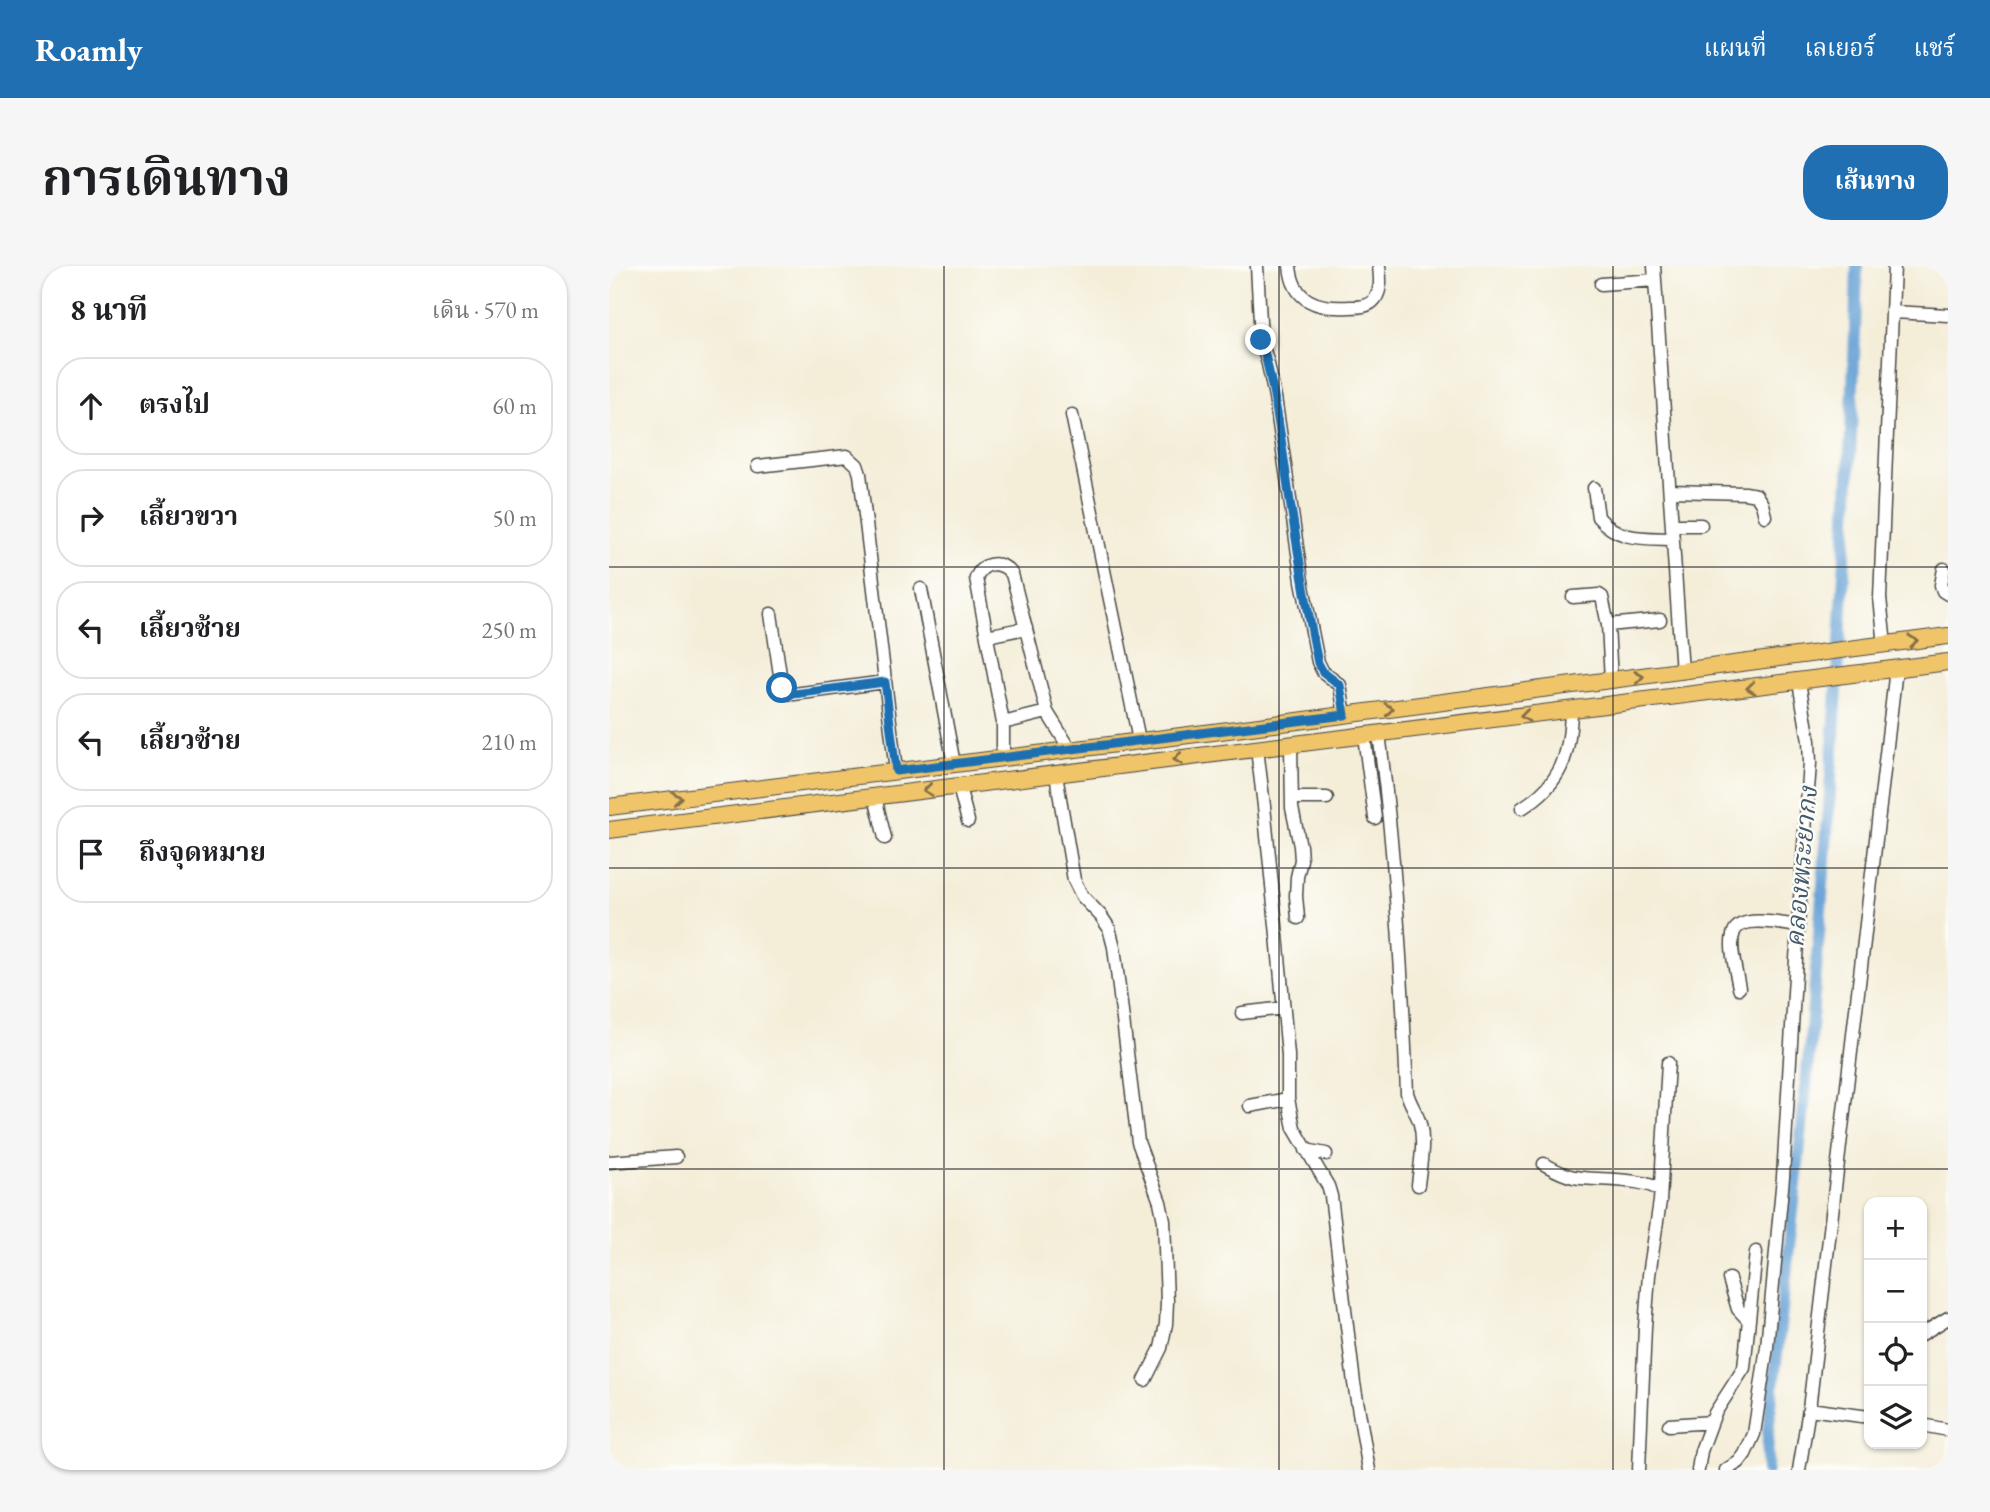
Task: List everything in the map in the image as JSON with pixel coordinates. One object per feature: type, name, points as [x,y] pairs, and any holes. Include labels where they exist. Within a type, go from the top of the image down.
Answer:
[{"type":"main road","points":[[609,807],[1213,732],[1948,636]]},
{"type":"main road","points":[[609,830],[1948,662]]},
{"type":"main road","points":[[1213,732],[1217,754]]},
{"type":"street","points":[[1257,266],[1261,340],[1275,397],[1302,581],[1318,663],[1323,672],[1340,685],[1345,715]]},
{"type":"street","points":[[1290,266],[1290,277],[1298,293],[1314,304],[1330,308],[1364,306],[1374,301],[1379,291],[1379,266]]},
{"type":"street","points":[[1654,266],[1682,672]]},
{"type":"street","points":[[1881,645],[1880,598],[1894,266]]},
{"type":"street","points":[[1601,284],[1655,280]]},
{"type":"street","points":[[1893,312],[1948,314]]},
{"type":"street","points":[[1072,415],[1139,740]]},
{"type":"street","points":[[758,466],[847,456],[857,465],[896,771]]},
{"type":"street","points":[[1594,488],[1598,517],[1615,532],[1636,537],[1673,539]]},
{"type":"street","points":[[1669,491],[1756,495],[1765,516]]},
{"type":"street","points":[[1672,525],[1701,525]]},
{"type":"street","points":[[1003,758],[1003,723],[976,578],[983,568],[991,565],[1000,564],[1012,574],[1047,712],[1070,749]]},
{"type":"street","points":[[1944,569],[1941,585],[1948,594]]},
{"type":"street","points":[[921,589],[954,764]]},
{"type":"street","points":[[1573,597],[1602,597],[1608,625],[1611,681]]},
{"type":"street","points":[[771,614],[782,688],[786,693],[885,682]]},
{"type":"street","points":[[1608,625],[1660,620]]},
{"type":"street","points":[[987,636],[1025,628]]},
{"type":"street","points":[[1798,1470],[1809,1409],[1896,669]]},
{"type":"street","points":[[1726,1470],[1739,1462],[1754,1434],[1767,1348],[1783,1177],[1810,763],[1799,682]]},
{"type":"street","points":[[1523,808],[1552,785],[1560,769],[1570,734],[1571,710]]},
{"type":"street","points":[[1003,723],[1047,712]]},
{"type":"street","points":[[1371,735],[1375,818]]},
{"type":"street","points":[[1371,735],[1391,824],[1407,1093],[1419,1121],[1422,1143],[1418,1185]]},
{"type":"street","points":[[1291,745],[1292,798],[1301,860],[1296,896],[1298,918]]},
{"type":"street","points":[[1257,750],[1273,883],[1288,1055],[1288,1099],[1294,1128],[1328,1186],[1331,1196],[1354,1383],[1369,1470]]},
{"type":"street","points":[[1056,775],[1074,880],[1083,896],[1105,922],[1114,947],[1138,1142],[1160,1202],[1164,1221],[1166,1324],[1161,1348],[1145,1380]]},
{"type":"street","points":[[959,787],[968,821]]},
{"type":"street","points":[[875,797],[885,838]]},
{"type":"street","points":[[1292,798],[1327,798]]},
{"type":"street","points":[[1739,988],[1732,944],[1738,926],[1762,921],[1798,926]]},
{"type":"street","points":[[1242,1013],[1284,1008]]},
{"type":"street","points":[[1639,1470],[1649,1275],[1661,1191],[1668,1063]]},
{"type":"street","points":[[1250,1106],[1288,1099]]},
{"type":"street","points":[[1306,1150],[1326,1154]]},
{"type":"street","points":[[609,1162],[677,1157]]},
{"type":"street","points":[[1544,1164],[1570,1176],[1642,1182],[1655,1185],[1661,1191]]},
{"type":"street","points":[[1699,1470],[1701,1451],[1711,1422],[1744,1367],[1756,1252]]},
{"type":"street","points":[[1729,1279],[1738,1309],[1749,1321]]},
{"type":"street","points":[[1927,1331],[1948,1318]]},
{"type":"street","points":[[1809,1409],[1864,1416]]},
{"type":"street","points":[[1669,1425],[1711,1422]]},
{"type":"street","points":[[1927,1426],[1948,1430]]},
{"type":"waterway","name":"คลองพระยากง","points":[[1767,1470],[1768,1433],[1805,1100],[1825,856],[1845,562],[1857,266]]},
{"type":"route","points":[[782,688],[786,693],[794,694],[885,682],[896,771],[1345,715],[1340,685],[1323,672],[1318,663],[1302,581],[1275,397],[1261,340]]}]
